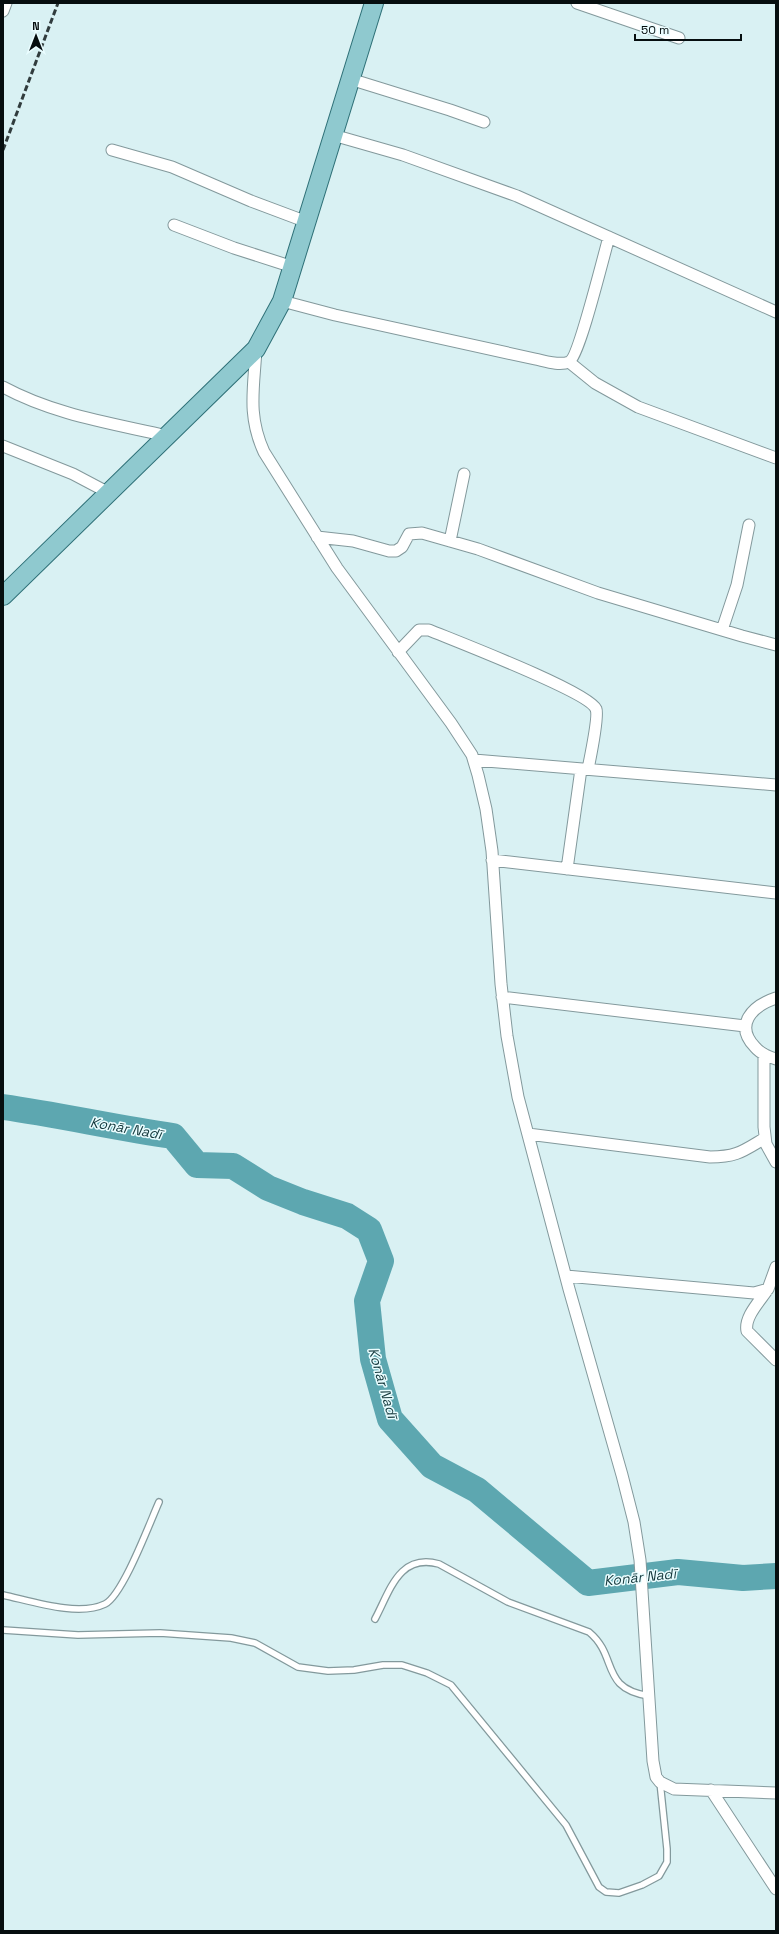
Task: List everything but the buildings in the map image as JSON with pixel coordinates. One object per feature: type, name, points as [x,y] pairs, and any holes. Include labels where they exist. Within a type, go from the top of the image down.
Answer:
[{"type":"main road","points":[[3,596],[256,349],[282,302],[374,3]]},
{"type":"street","points":[[3,11],[6,3]]},
{"type":"street","points":[[577,3],[679,38]]},
{"type":"street","points":[[350,80],[444,108],[484,122]]},
{"type":"street","points":[[333,135],[403,155],[517,196],[776,312]]},
{"type":"street","points":[[112,150],[172,167],[251,201],[307,222]]},
{"type":"street","points":[[174,225],[234,248],[293,267]]},
{"type":"street","points":[[282,302],[535,359],[558,363],[569,362],[574,358],[583,330],[609,237]]},
{"type":"street","points":[[256,349],[253,419],[256,434],[264,452],[337,568],[451,722],[474,760],[486,809],[492,860],[502,997],[507,1036],[518,1097],[634,1522],[640,1560],[653,1761],[656,1777],[660,1782],[674,1789],[776,1793]]},
{"type":"street","points":[[569,362],[595,383],[638,406],[776,458]]},
{"type":"street","points":[[3,387],[23,398],[60,412],[167,436]]},
{"type":"street","points":[[3,446],[74,474],[109,493]]},
{"type":"street","points":[[450,541],[464,474]]},
{"type":"street","points":[[722,630],[737,585],[749,525]]},
{"type":"street","points":[[317,537],[354,541],[389,550],[396,550],[402,547],[409,534],[414,532],[478,549],[598,593],[776,645]]},
{"type":"street","points":[[398,652],[419,630],[429,630],[547,680],[592,703],[597,713],[584,769],[567,869]]},
{"type":"street","points":[[474,760],[776,785]]},
{"type":"street","points":[[492,860],[776,893]]},
{"type":"street","points":[[502,997],[745,1026]]},
{"type":"street","points":[[776,998],[765,1002],[758,1007],[748,1017],[745,1026],[745,1035],[749,1042],[758,1051],[776,1059]]},
{"type":"street","points":[[764,1054],[765,1138],[766,1144],[776,1162]]},
{"type":"street","points":[[528,1134],[722,1157],[737,1155],[765,1138]]},
{"type":"street","points":[[776,1267],[768,1289],[748,1318],[746,1327],[747,1331],[776,1360]]},
{"type":"street","points":[[566,1276],[728,1292],[754,1293],[768,1289]]},
{"type":"street","points":[[711,1790],[776,1889]]},
{"type":"lane","points":[[3,1595],[74,1609],[90,1609],[106,1604],[112,1599],[121,1586],[160,1502]]},
{"type":"lane","points":[[375,1619],[399,1573],[408,1565],[420,1561],[428,1561],[439,1564],[508,1602],[589,1632],[596,1638],[612,1671],[621,1685],[634,1693],[649,1696]]},
{"type":"lane","points":[[3,1630],[78,1635],[160,1633],[231,1638],[254,1643],[298,1666],[328,1670],[354,1670],[383,1665],[402,1665],[427,1673],[451,1685],[468,1705],[566,1825],[599,1887],[606,1892],[619,1893],[642,1885],[659,1876],[667,1862],[660,1782]]},
{"type":"waterway","name":"Konār Nadī","points":[[3,1107],[173,1136],[197,1165],[233,1166],[268,1188],[303,1202],[347,1216],[369,1230],[381,1261],[367,1301],[373,1359],[390,1419],[432,1466],[477,1490],[588,1583],[678,1572],[743,1578],[776,1576]]},
{"type":"railway","points":[[3,150],[58,3]]}]
